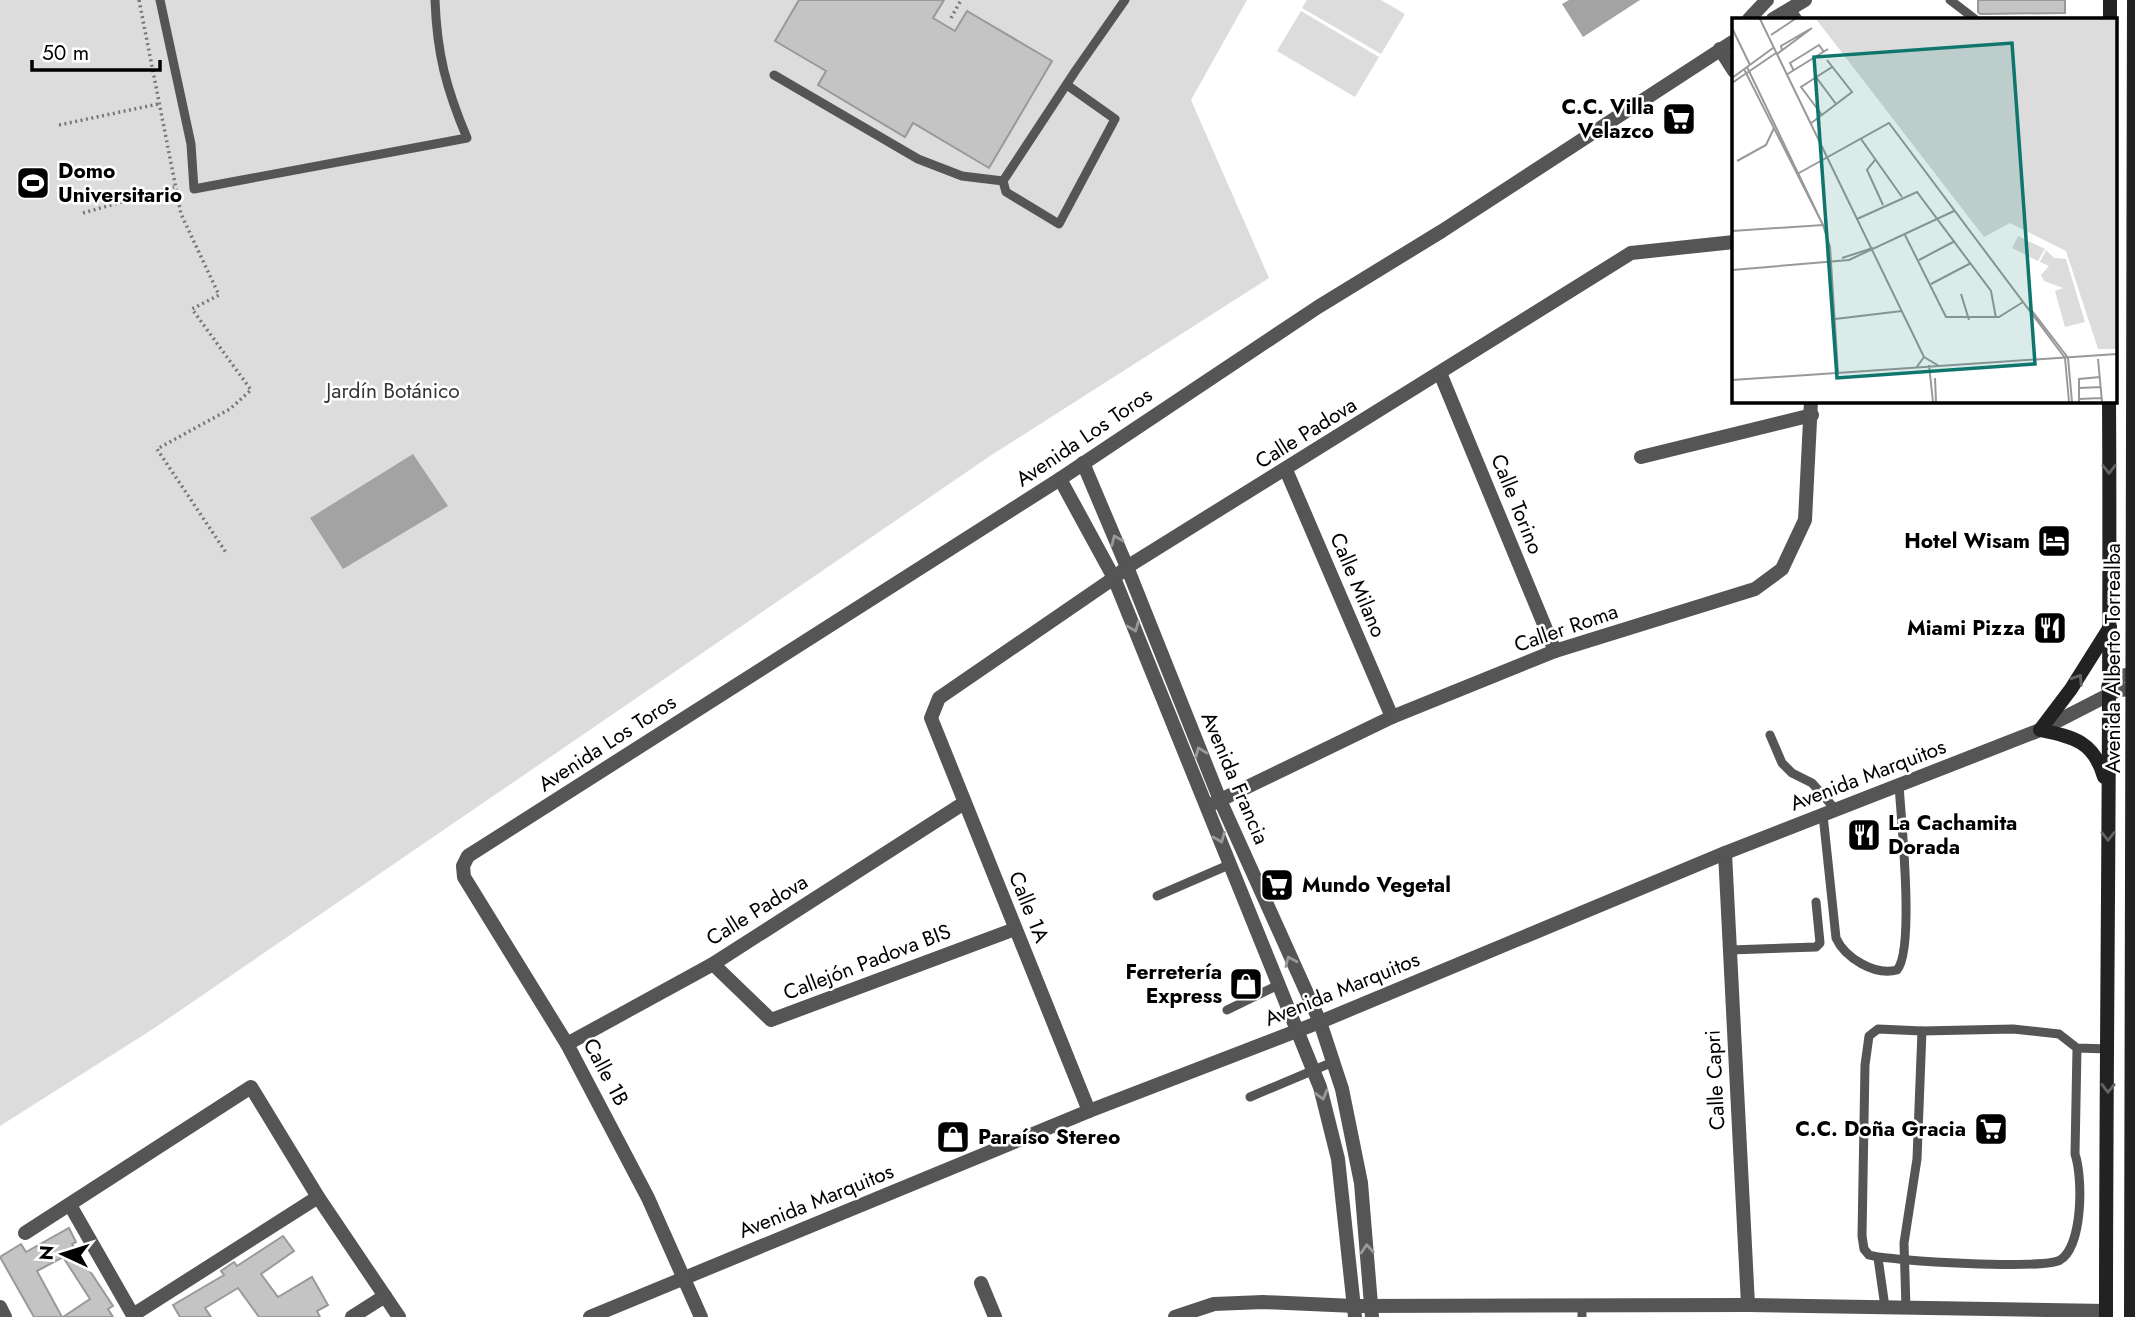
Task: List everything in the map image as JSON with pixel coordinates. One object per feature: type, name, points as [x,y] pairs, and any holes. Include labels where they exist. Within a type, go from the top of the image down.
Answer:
[{"type":"main road","points":[[2110,0],[2110,18]]},
{"type":"main road","name":"Avenida Alberto Torrealba","points":[[2132,1313],[2134,0]]},
{"type":"main road","name":"Avenida Alberto Torrealba","points":[[2106,1314],[2107,788],[2111,625],[2109,402]]},
{"type":"main road","points":[[2107,788],[2099,762],[2086,746],[2067,736],[2040,730],[2071,689],[2111,625]]},
{"type":"street","points":[[1750,18],[1767,0]]},
{"type":"street","points":[[1777,18],[1795,14],[1805,0]]},
{"type":"street","points":[[1720,49],[1732,36]]},
{"type":"street","points":[[1720,49],[1732,42]]},
{"type":"street","points":[[1720,49],[1732,68]]},
{"type":"street","name":"Avenida Los Toros","points":[[468,856],[1060,479],[1318,307],[1442,231],[1720,49]]},
{"type":"street","name":"Calle Padova","points":[[931,718],[939,698],[1127,567],[1631,253],[1732,242]]},
{"type":"street","name":"Calle Torino","points":[[1440,373],[1555,651]]},
{"type":"street","points":[[1641,457],[1812,408]]},
{"type":"street","name":"Caller Roma","points":[[1213,803],[1392,717],[1555,651],[1755,589],[1782,569],[1805,520],[1812,408]]},
{"type":"street","name":"Avenida Francia","points":[[1083,463],[1127,567],[1213,803],[1231,864],[1320,1087],[1338,1159],[1355,1312]]},
{"type":"street","name":"Calle Milano","points":[[1286,470],[1392,717]]},
{"type":"street","name":"Avenida Francia","points":[[1060,479],[1114,578],[1213,803],[1320,1022],[1342,1089],[1361,1183],[1372,1312]]},
{"type":"street","points":[[2108,691],[2121,676],[2134,673]]},
{"type":"street","points":[[2108,691],[2134,689]]},
{"type":"street","name":"Avenida Marquitos","points":[[590,1317],[1089,1111],[1320,1022],[1725,853],[2040,730],[2108,691]]},
{"type":"street","name":"Calle 1A","points":[[931,718],[1089,1111]]},
{"type":"street","name":"Calle Padova","points":[[567,1044],[713,964],[964,803]]},
{"type":"street","name":"Calle Capri","points":[[1725,853],[1748,1305]]},
{"type":"street","name":"Calle 1B","points":[[468,856],[463,866],[464,877],[567,1044],[648,1198],[701,1317]]},
{"type":"street","name":"Callejón Padova BIS","points":[[713,964],[771,1020],[1015,929]]},
{"type":"street","points":[[25,1233],[251,1087],[318,1196],[399,1317]]},
{"type":"street","points":[[70,1205],[133,1316],[318,1196]]},
{"type":"street","points":[[981,1283],[995,1317]]},
{"type":"street","points":[[352,1317],[386,1296]]},
{"type":"street","points":[[1175,1317],[1214,1304],[1262,1302],[1355,1312],[1582,1311],[1748,1305],[2106,1314]]},
{"type":"street","points":[[0,1307],[5,1317]]},
{"type":"lane","points":[[160,0],[191,144],[194,189],[467,138],[450,97],[437,42],[435,0]]},
{"type":"lane","points":[[1067,85],[1115,119],[1059,224],[1006,192],[1003,181],[1067,85],[1125,0]]},
{"type":"lane","points":[[1950,0],[1974,18]]},
{"type":"lane","points":[[774,75],[918,159],[962,176],[1003,181]]},
{"type":"lane","points":[[1770,735],[1782,763],[1793,773],[1812,783],[1830,813],[1836,938],[1841,948],[1854,959],[1881,971],[1897,970],[1902,965],[1906,932],[1899,785]]},
{"type":"lane","points":[[1157,896],[1231,864]]},
{"type":"lane","points":[[1730,950],[1816,947],[1820,943],[1816,902]]},
{"type":"lane","points":[[1227,1010],[1280,984]]},
{"type":"lane","points":[[2077,1048],[2075,1154],[2079,1168],[2076,1236],[2070,1252],[2058,1262],[2031,1264],[1878,1258],[1869,1255],[1864,1249],[1862,1236],[1866,1047],[1869,1036],[1878,1029],[2014,1029],[2059,1034],[2077,1048],[2108,1049]]},
{"type":"lane","points":[[1906,1308],[1903,1259],[1910,1193],[1917,1159],[1922,1031]]},
{"type":"lane","points":[[1250,1097],[1333,1062]]},
{"type":"lane","points":[[1878,1258],[1885,1307]]},
{"type":"path","points":[[138,0],[181,214],[219,295],[192,309],[251,390],[229,409],[157,449],[227,554]]},
{"type":"path","points":[[951,18],[961,0]]},
{"type":"path","points":[[59,125],[158,104]]},
{"type":"path","points":[[83,213],[174,187]]},
{"type":"green space","name":"Jardín Botánico","points":[[0,0],[1247,0],[1191,100],[1269,278],[990,456],[153,1029],[0,1126]]},
{"type":"green space","points":[[1307,0],[1381,0],[1405,14],[1381,54],[1302,8]]},
{"type":"green space","points":[[1301,11],[1379,57],[1355,97],[1277,51]]},
{"type":"shaded area","points":[[1569,0],[1640,0],[1583,37],[1562,4]]},
{"type":"shaded area","points":[[413,454],[448,506],[343,569],[310,518]]},
{"type":"building","points":[[799,0],[944,0],[933,18],[955,31],[967,11],[1052,61],[989,168],[913,123],[905,137],[818,85],[826,71],[775,41]]},
{"type":"building","points":[[1978,0],[2065,0],[2065,13],[1980,14]]},
{"type":"building","points":[[69,1228],[76,1242],[72,1244],[113,1306],[108,1309],[113,1317],[63,1317],[90,1299],[63,1257],[37,1271],[62,1317],[34,1317],[0,1257],[21,1244],[26,1252]]},
{"type":"building","points":[[283,1236],[294,1251],[261,1274],[278,1297],[312,1277],[328,1305],[317,1311],[320,1317],[259,1317],[238,1288],[205,1308],[211,1317],[180,1317],[173,1305],[224,1275],[221,1271],[234,1262],[237,1266]]},
{"type":"place","name":"C.C. Villa Velazco","points":[[1679,119]]},
{"type":"place","name":"Domo Universitario","points":[[33,183]]},
{"type":"place","name":"Hotel Wisam","points":[[2054,541]]},
{"type":"place","name":"Miami Pizza","points":[[2050,628]]},
{"type":"place","name":"La Cachamita Dorada","points":[[1864,835]]},
{"type":"place","name":"Mundo Vegetal","points":[[1277,885]]},
{"type":"place","name":"Ferretería Express","points":[[1246,984]]},
{"type":"place","name":"C.C. Doña Gracia","points":[[1991,1129]]},
{"type":"place","name":"Paraíso Stereo","points":[[953,1137]]}]
